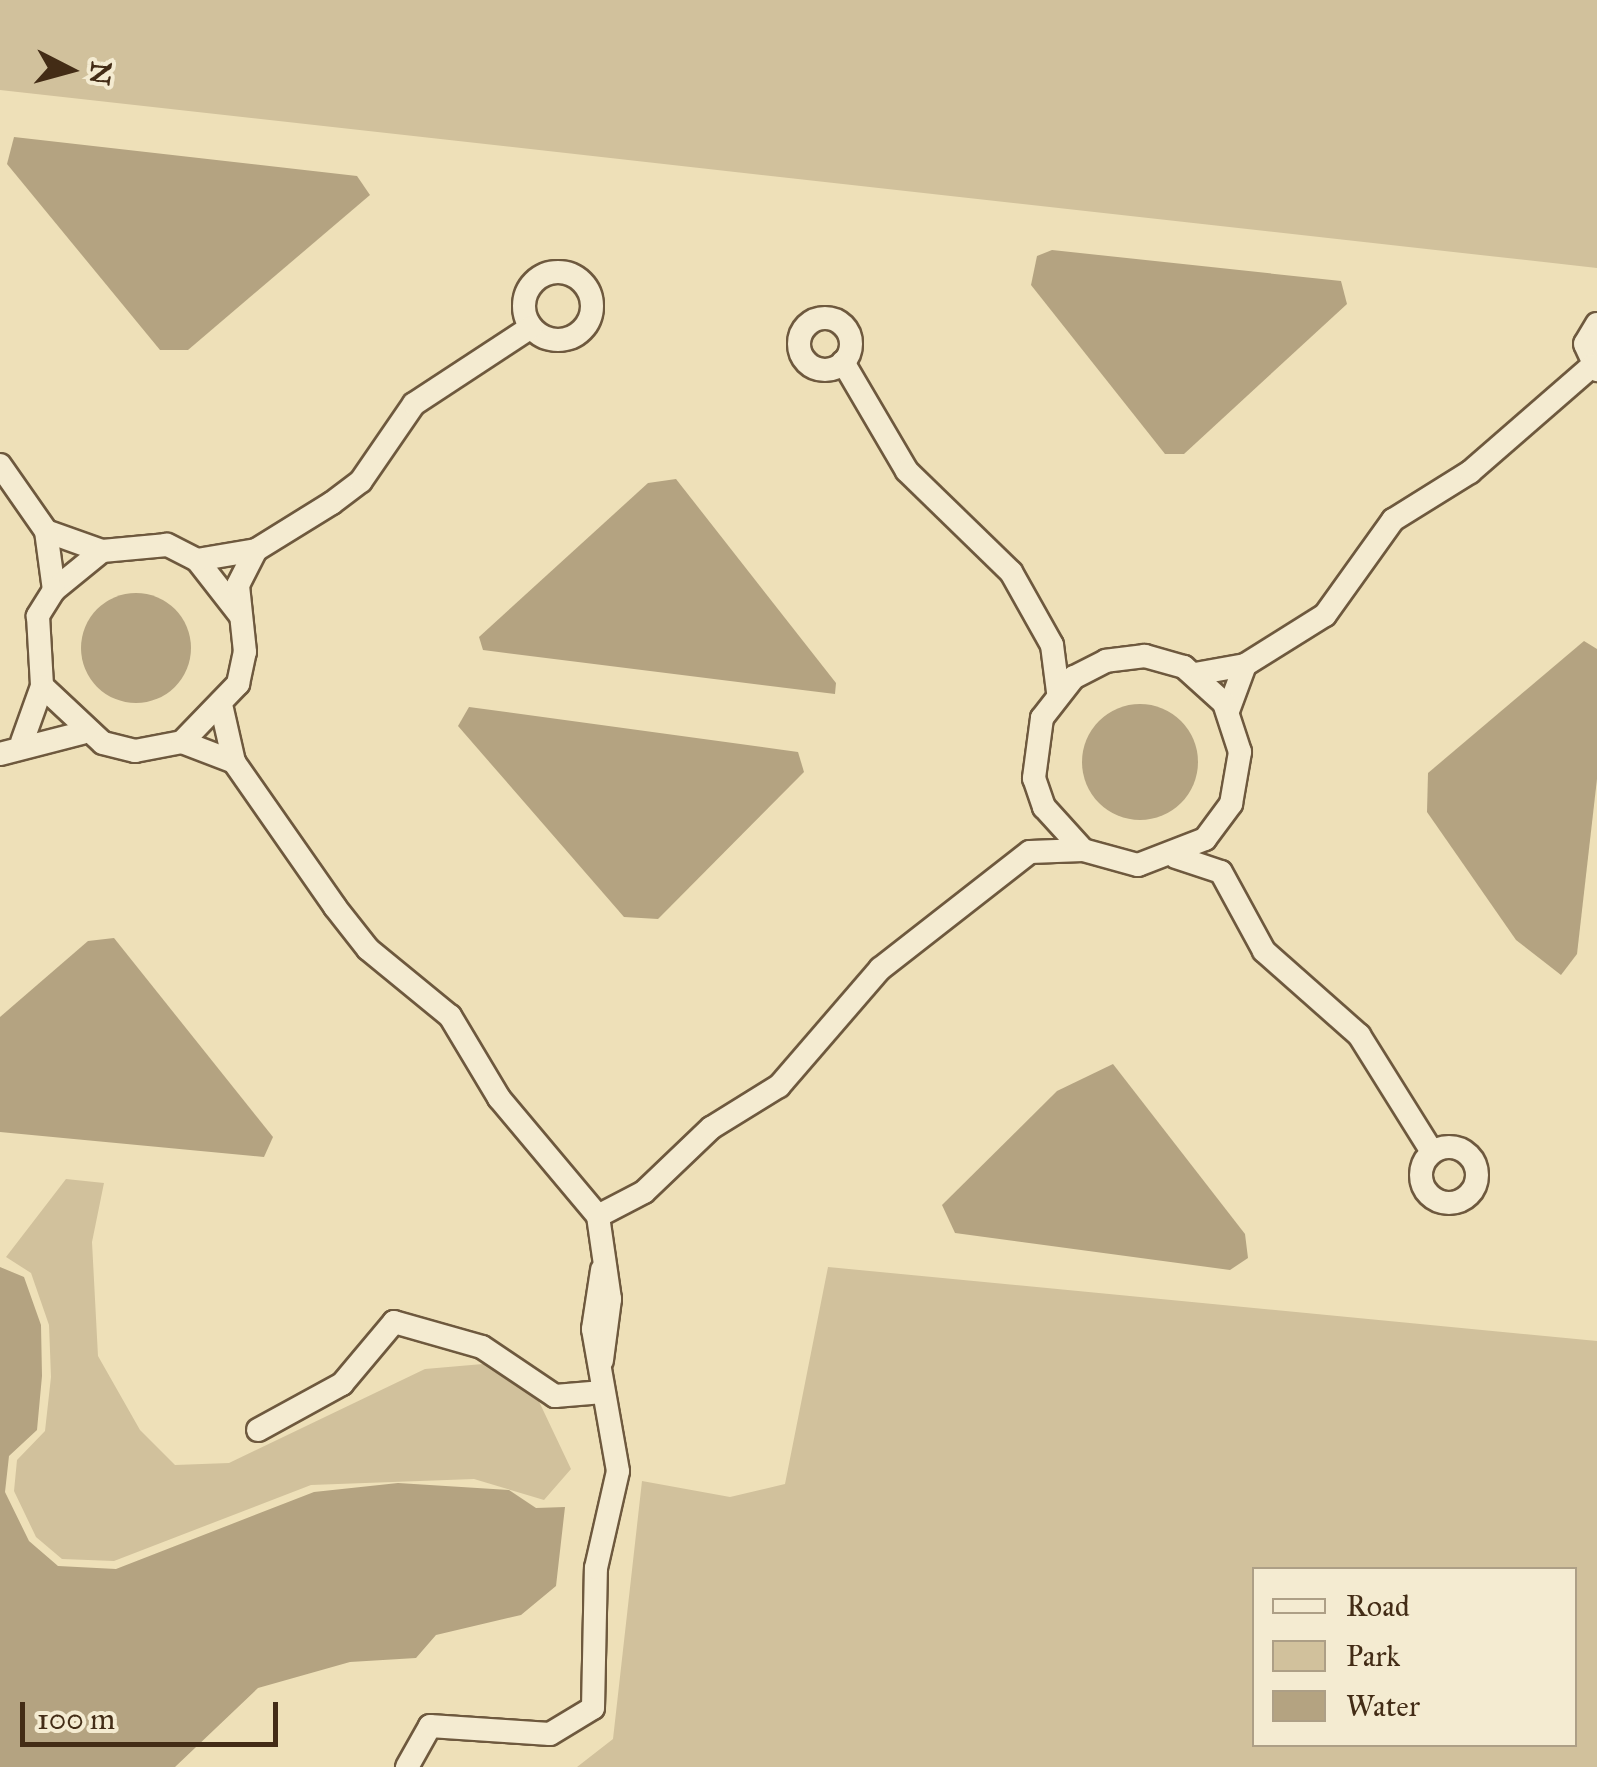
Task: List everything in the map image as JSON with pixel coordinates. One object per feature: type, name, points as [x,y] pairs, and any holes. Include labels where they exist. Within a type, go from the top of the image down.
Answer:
[{"type":"street","points":[[1195,674],[1245,665],[1325,615],[1393,520],[1470,472],[1594,368],[1585,344],[1597,324]]},
{"type":"street","points":[[197,560],[256,550],[360,481],[414,404],[531,327]]},
{"type":"street","points":[[843,362],[906,471],[991,544],[1052,645],[1058,692]]},
{"type":"street","points":[[0,465],[46,531],[54,590]]},
{"type":"street","points":[[46,531],[102,550],[168,545],[197,560],[240,615]]},
{"type":"street","points":[[82,733],[42,686],[33,643],[54,590],[102,550]]},
{"type":"street","points":[[0,754],[22,742],[82,733],[134,751],[182,742],[222,709],[245,652],[238,585],[256,550]]},
{"type":"street","points":[[1052,645],[1093,665]]},
{"type":"street","points":[[598,1216],[644,1192],[711,1128],[779,1086],[880,969],[1030,852],[1044,808],[1034,748],[1058,692],[1093,665],[1145,656],[1195,674],[1228,711],[1240,762],[1220,822],[1220,872],[1264,951],[1359,1035],[1432,1152]]},
{"type":"street","points":[[1228,711],[1245,665]]},
{"type":"street","points":[[22,742],[42,686]]},
{"type":"street","points":[[222,709],[234,762],[368,949],[450,1016],[499,1098],[598,1216],[602,1270],[592,1298],[603,1392],[618,1470],[596,1568],[593,1708],[550,1734],[430,1726],[407,1767]]},
{"type":"street","points":[[182,742],[234,762]]},
{"type":"street","points":[[1044,808],[1082,850]]},
{"type":"street","points":[[1030,852],[1082,850],[1138,864],[1176,857],[1220,822]]},
{"type":"street","points":[[1176,857],[1220,872]]},
{"type":"street","points":[[258,1430],[342,1384],[394,1322],[482,1347],[555,1396],[603,1392]]},
{"type":"green space","points":[[0,0],[1597,0],[1597,268],[0,90]]},
{"type":"green space","points":[[66,1179],[104,1183],[92,1242],[98,1356],[140,1430],[175,1465],[229,1463],[425,1369],[483,1364],[525,1372],[571,1469],[544,1500],[474,1479],[311,1485],[114,1561],[62,1559],[36,1537],[14,1491],[17,1460],[45,1431],[51,1377],[49,1325],[31,1273],[6,1257]]},
{"type":"green space","points":[[828,1267],[1597,1341],[1597,1767],[577,1767],[613,1739],[642,1481],[730,1497],[785,1484]]},
{"type":"water","points":[[14,137],[357,176],[370,195],[188,350],[160,350],[7,164]]},
{"type":"water","points":[[1052,250],[1341,281],[1347,304],[1184,454],[1165,454],[1031,285],[1037,256]]},
{"type":"water","points":[[676,479],[836,683],[835,694],[483,650],[479,637],[648,483]]},
{"type":"water","points":[[136,593],[157,597],[175,609],[187,627],[191,648],[187,669],[175,687],[157,699],[136,703],[115,699],[97,687],[85,669],[81,648],[85,627],[97,609],[115,597]]},
{"type":"water","points":[[1584,641],[1597,649],[1597,779],[1577,954],[1561,975],[1516,940],[1427,812],[1428,773]]},
{"type":"water","points":[[1140,704],[1162,708],[1181,721],[1194,740],[1198,762],[1194,784],[1181,803],[1162,816],[1140,820],[1118,816],[1099,803],[1086,784],[1082,762],[1086,740],[1099,721],[1118,708]]},
{"type":"water","points":[[469,707],[798,752],[804,772],[658,919],[624,917],[458,726]]},
{"type":"water","points":[[114,938],[273,1137],[264,1157],[0,1132],[0,1017],[88,941]]},
{"type":"water","points":[[1113,1064],[1245,1234],[1248,1258],[1230,1270],[955,1233],[942,1205],[1057,1091]]},
{"type":"water","points":[[0,1267],[24,1277],[41,1325],[37,1430],[9,1456],[5,1492],[29,1541],[58,1566],[116,1569],[314,1492],[398,1483],[509,1490],[536,1508],[565,1507],[556,1586],[521,1615],[436,1635],[416,1658],[350,1662],[258,1688],[175,1767],[0,1767]]}]
